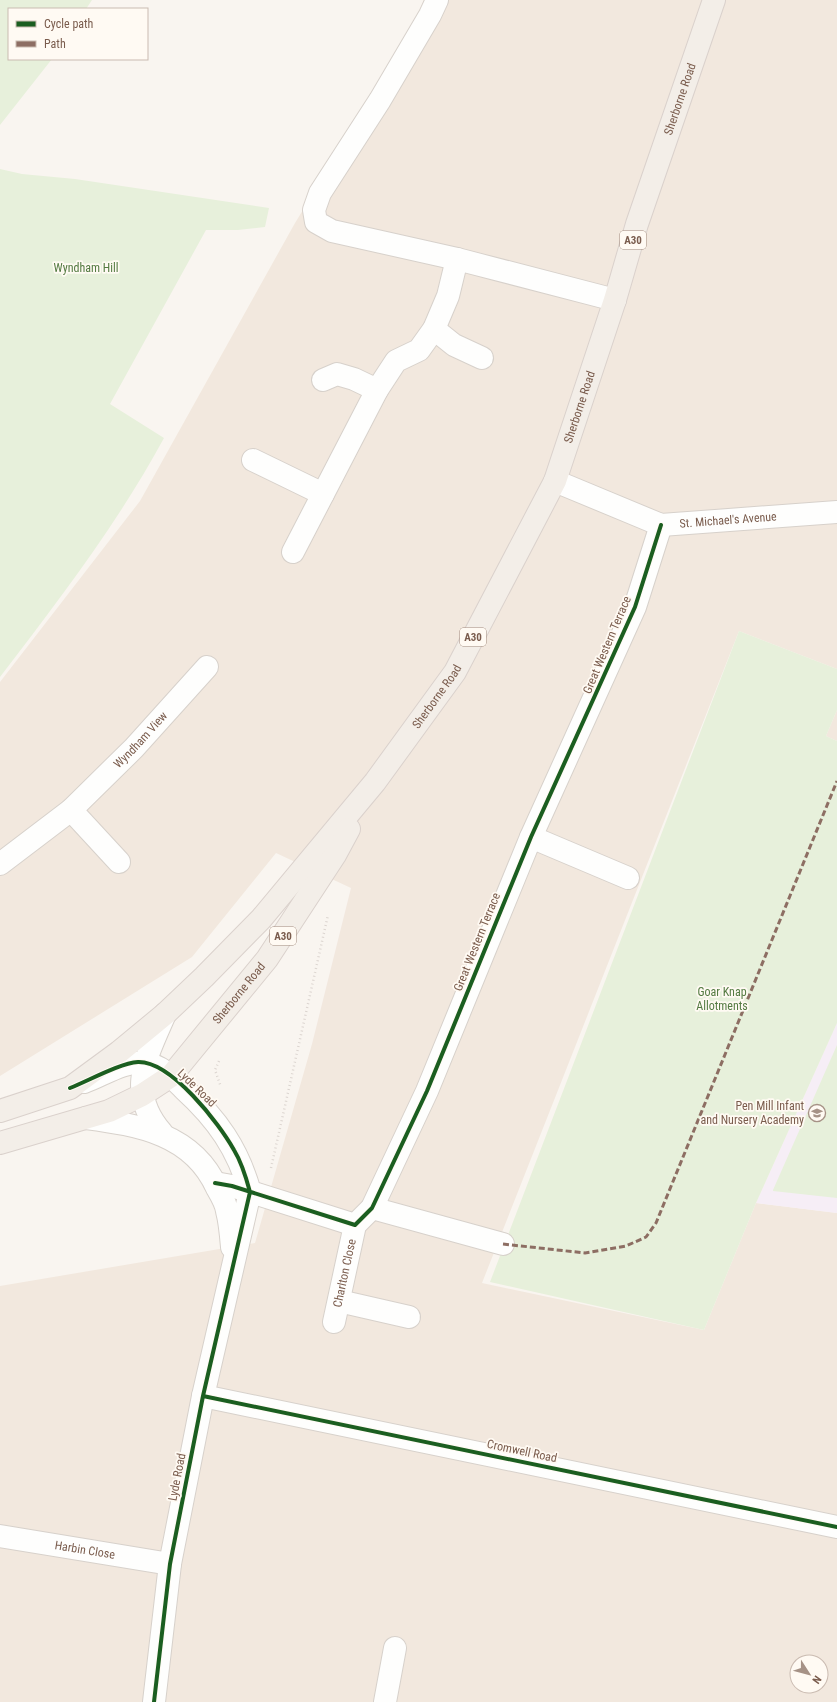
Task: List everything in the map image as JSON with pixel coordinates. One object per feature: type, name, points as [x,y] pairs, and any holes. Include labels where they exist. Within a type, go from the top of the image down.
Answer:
[{"type":"main road","name":"Sherborne Road","points":[[164,1014],[261,919],[375,782],[455,672],[555,481],[615,300],[637,224],[714,0]]},
{"type":"main road","name":"Sherborne Road","points":[[171,1076],[267,959],[335,854],[375,782]]},
{"type":"main road","name":"A30","points":[[0,1111],[70,1088],[118,1052],[164,1014]]},
{"type":"main road","name":"A30","points":[[0,1143],[109,1111],[142,1095],[171,1076]]},
{"type":"street","points":[[437,0],[430,15],[380,100],[320,193],[314,210],[316,222],[332,231],[458,259],[615,300]]},
{"type":"street","points":[[293,552],[377,390],[396,361],[419,350],[434,329],[448,296],[458,259]]},
{"type":"street","points":[[434,329],[454,345],[482,358]]},
{"type":"street","points":[[323,380],[337,374],[354,379],[377,390]]},
{"type":"street","points":[[253,460],[323,494]]},
{"type":"street","name":"St. Michael's Avenue","points":[[555,481],[661,525],[837,512]]},
{"type":"street","name":"Great Western Terrace","points":[[355,1225],[372,1208],[427,1091],[531,837],[636,607],[661,525]]},
{"type":"street","name":"Wyndham View","points":[[0,864],[71,810],[134,748],[207,667]]},
{"type":"street","points":[[71,810],[119,862]]},
{"type":"street","points":[[531,837],[628,878]]},
{"type":"street","name":"Lyde Road","points":[[162,1134],[153,1123],[142,1095],[141,1081],[144,1063],[164,1014]]},
{"type":"street","name":"Lyde Road","points":[[70,1088],[128,1065],[144,1063],[162,1069],[215,1120],[235,1151],[245,1172],[259,1195],[234,1258],[203,1396],[170,1564],[154,1702]]},
{"type":"street","name":"Lyde Road","points":[[86,1118],[118,1122],[162,1134],[185,1148],[201,1162],[210,1172],[227,1209],[234,1258]]},
{"type":"street","points":[[215,1183],[232,1186],[355,1225]]},
{"type":"street","points":[[372,1208],[503,1244]]},
{"type":"street","name":"Charlton Close","points":[[334,1322],[355,1225]]},
{"type":"street","points":[[339,1301],[409,1317]]},
{"type":"street","name":"Cromwell Road","points":[[203,1396],[837,1527]]},
{"type":"street","name":"Harbin Close","points":[[0,1536],[170,1564]]},
{"type":"street","points":[[385,1702],[395,1648]]},
{"type":"path","points":[[259,1195],[269,1175],[327,914],[321,919]]},
{"type":"path","points":[[221,1088],[215,1070],[223,1055]]},
{"type":"shaded area","points":[[424,0],[837,0],[837,669],[739,631],[482,1283],[704,1330],[756,1203],[837,1213],[837,1702],[0,1702],[0,1286],[255,1243],[312,1044],[351,888],[276,853],[192,957],[0,1076],[0,682],[140,501],[295,223],[403,47]]},
{"type":"shaded area","points":[[837,710],[837,741],[826,736]]},
{"type":"shaded area","name":"Pen Mill Infant and Nursery Academy","points":[[837,1023],[837,1213],[756,1203]]},
{"type":"green space","points":[[0,0],[92,0],[87,8],[8,8],[8,60],[51,60],[0,125]]},
{"type":"green space","name":"Wyndham Hill","points":[[0,169],[22,174],[75,179],[269,208],[265,227],[238,230],[206,230],[110,404],[164,438],[146,470],[107,531],[66,590],[0,677]]},
{"type":"green space","name":"Goar Knap Allotments","points":[[739,631],[837,669],[837,710],[826,736],[837,741],[837,1023],[756,1203],[704,1330],[490,1282]]},
{"type":"green space","name":"Pen Mill Infant and Nursery Academy","points":[[837,1045],[837,1198],[773,1191],[773,1190]]},
{"type":"marked path","points":[[503,1244],[585,1253],[626,1246],[646,1237],[656,1223],[837,781]]},
{"type":"cycle path","points":[[215,1183],[232,1186],[355,1225],[372,1208],[427,1091],[531,837],[635,607],[661,525]]},
{"type":"cycle path","points":[[70,1088],[113,1069],[131,1063],[138,1062],[151,1064],[165,1072],[179,1082],[193,1096],[206,1110],[227,1138],[239,1160],[250,1192],[203,1396],[170,1564],[154,1702]]},
{"type":"cycle path","points":[[203,1396],[837,1527]]},
{"type":"place","name":"Pen Mill Infant and Nursery Academy","points":[[817,1113]]}]
